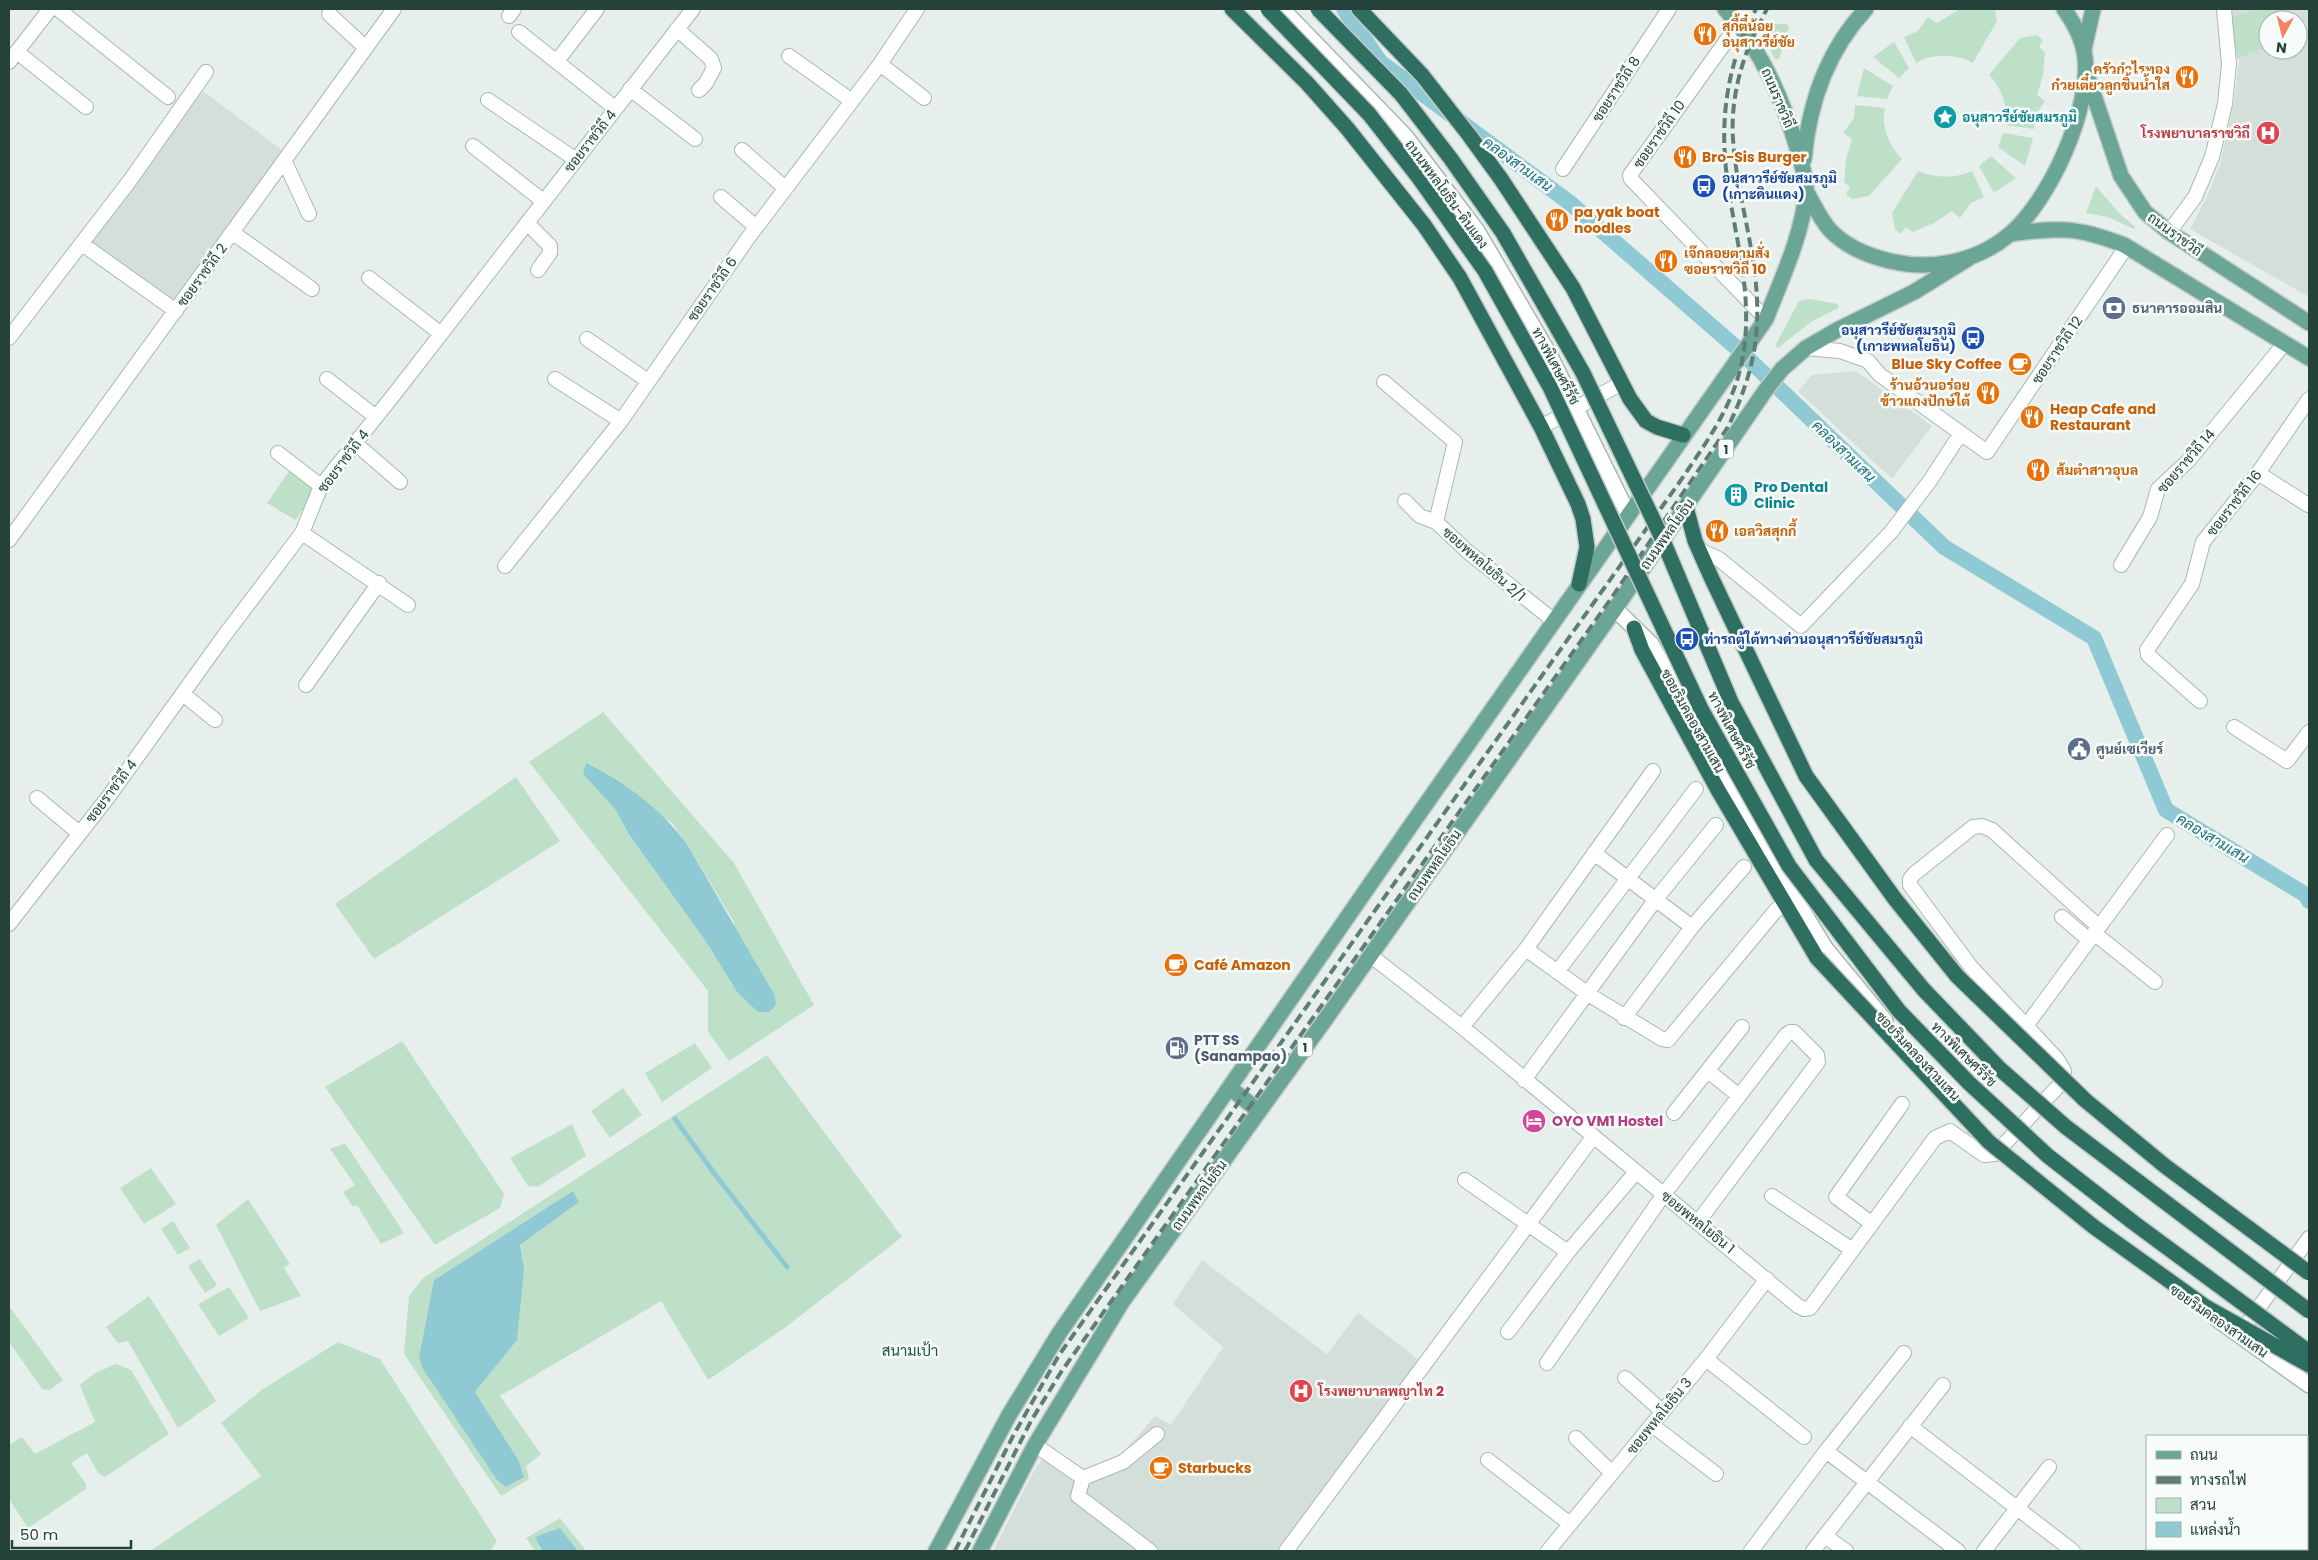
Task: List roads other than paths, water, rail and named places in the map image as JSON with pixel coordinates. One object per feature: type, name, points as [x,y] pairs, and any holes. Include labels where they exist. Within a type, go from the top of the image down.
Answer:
[{"type":"highway","points":[[1232,9],[1307,83],[1336,115],[1424,225],[1460,278],[1540,427],[1583,519],[1587,547],[1579,584]]},
{"type":"highway","name":"ทางพิเศษศรีรัช","points":[[1268,9],[1369,114],[1419,178],[1485,271],[1550,387],[1701,710],[1788,866],[1899,1011],[1969,1083],[2048,1156],[2134,1223],[2309,1352]]},
{"type":"highway","name":"ทางพิเศษศรีรัช","points":[[1318,9],[1401,94],[1451,159],[1503,234],[1583,373],[1661,536],[1731,702],[1816,860],[1924,990],[2000,1070],[2066,1127],[2309,1311]]},
{"type":"highway","points":[[1360,9],[1422,75],[1469,135],[1536,231],[1572,288],[1630,399],[1646,421],[1657,427],[1683,435]]},
{"type":"highway","points":[[1686,507],[1698,550],[1806,776],[1895,899],[1957,976],[2085,1100],[2165,1166],[2309,1273]]},
{"type":"highway","points":[[1634,628],[1642,650],[1741,829],[1817,958],[1989,1142],[2094,1226],[2206,1307],[2309,1365]]},
{"type":"highway","points":[[1741,829],[1742,810]]},
{"type":"main road","name":"ถนนราชวิถี","points":[[1725,9],[1754,48],[1778,94],[1803,168]]},
{"type":"main road","points":[[936,1551],[989,1449],[1036,1370],[1579,584],[1766,319],[1797,236],[1806,191],[1803,168],[1811,111],[1823,75],[1852,23],[1866,9]]},
{"type":"main road","points":[[2064,9],[2073,23],[2084,49]]},
{"type":"main road","points":[[2010,234],[2040,199],[2055,173],[2070,139],[2079,110],[2086,71],[2084,49],[2092,9]]},
{"type":"main road","name":"ถนนราชวิถี","points":[[2086,71],[2121,176],[2145,212],[2169,232],[2309,323]]},
{"type":"main road","points":[[1806,191],[1830,230],[1850,245],[1874,258],[1909,266],[1935,266],[1969,258]]},
{"type":"main road","points":[[2010,234],[2070,228],[2096,234],[2127,246],[2309,358]]},
{"type":"main road","name":"ถนนพหลโยธิน","points":[[980,1551],[1035,1445],[1122,1302],[1615,609],[1765,390],[1782,369],[1806,348],[1837,330],[1914,292],[2010,234]]},
{"type":"main road","points":[[1230,1088],[1259,1111]]},
{"type":"street","points":[[50,9],[13,57],[86,108]]},
{"type":"street","points":[[58,9],[168,96]]},
{"type":"street","name":"ซอยราชวิถี 2","points":[[9,540],[285,162],[394,9]]},
{"type":"street","points":[[557,61],[597,9]]},
{"type":"street","name":"ซอยราชวิถี 4","points":[[9,924],[78,833],[109,796],[302,533],[321,486],[693,9]]},
{"type":"street","name":"ซอยราชวิถี 6","points":[[504,566],[621,421],[756,227],[880,64],[917,9]]},
{"type":"street","name":"ถนนพหลโยธิน-ดินแดง","points":[[1282,9],[1405,136],[1477,231],[1549,354],[1628,514]]},
{"type":"street","name":"ซอยราชวิถี 8","points":[[1563,169],[1669,9]]},
{"type":"street","points":[[2169,232],[2195,197],[2212,157],[2225,104],[2229,64],[2224,9]]},
{"type":"street","points":[[329,14],[366,48]]},
{"type":"street","points":[[677,29],[710,59],[714,68],[706,83],[699,90]]},
{"type":"street","name":"ซอยราชวิถี 10","points":[[1734,30],[1630,176],[1766,319]]},
{"type":"street","points":[[518,32],[615,108]]},
{"type":"street","points":[[789,56],[852,100]]},
{"type":"street","points":[[880,64],[924,98]]},
{"type":"street","points":[[9,338],[82,244],[206,72]]},
{"type":"street","points":[[630,89],[694,139]]},
{"type":"street","points":[[488,100],[575,159]]},
{"type":"street","points":[[473,146],[543,201]]},
{"type":"street","points":[[742,150],[786,188]]},
{"type":"street","points":[[285,162],[309,214]]},
{"type":"street","points":[[721,196],[756,227]]},
{"type":"street","points":[[527,223],[550,246],[550,253],[538,270]]},
{"type":"street","points":[[233,233],[312,290]]},
{"type":"street","points":[[82,244],[176,311]]},
{"type":"street","name":"ซอยราชวิถี 12","points":[[1961,433],[1987,452],[2127,246]]},
{"type":"street","points":[[369,278],[441,334]]},
{"type":"street","points":[[587,339],[648,381]]},
{"type":"street","name":"ซอยราชวิถี 14","points":[[2121,565],[2150,517],[2158,490],[2188,461],[2285,343]]},
{"type":"street","points":[[1698,550],[1719,559],[1801,626],[1892,532],[1900,518],[1929,482],[1961,433],[1880,375],[1868,361],[1840,351],[1806,348]]},
{"type":"street","points":[[327,379],[376,417]]},
{"type":"street","points":[[555,379],[621,421]]},
{"type":"street","name":"ซอยพหลโยธิน 2/1","points":[[1384,382],[1455,442],[1436,522],[1467,551],[1554,621]]},
{"type":"street","points":[[1540,427],[1622,383]]},
{"type":"street","name":"ซอยราชวิถี 16","points":[[2200,701],[2148,655],[2147,650],[2192,584],[2203,542],[2258,473],[2309,399]]},
{"type":"street","points":[[355,443],[400,482]]},
{"type":"street","points":[[278,453],[321,486]]},
{"type":"street","points":[[2258,473],[2308,505]]},
{"type":"street","points":[[1405,501],[1420,516],[1436,522]]},
{"type":"street","points":[[302,533],[408,604]]},
{"type":"street","points":[[306,685],[379,583]]},
{"type":"street","name":"ซอยริมคลองสามเสน","points":[[1615,609],[1651,644],[1742,810],[1825,948],[1878,1013],[1975,1118],[1995,1154],[2101,1237],[2309,1385]]},
{"type":"street","points":[[183,694],[215,720]]},
{"type":"street","points":[[2234,727],[2287,761],[2309,732]]},
{"type":"street","points":[[1462,1027],[1526,949],[1653,771]]},
{"type":"street","points":[[1557,972],[1696,789]]},
{"type":"street","points":[[37,798],[78,833]]},
{"type":"street","points":[[1524,1080],[1656,900],[1716,825]]},
{"type":"street","points":[[1995,1154],[2064,1080],[2064,1071],[2057,1059],[1971,967],[1910,885],[1910,879],[1914,874],[1972,828],[1982,826],[1992,830],[2094,933],[2155,982]]},
{"type":"street","points":[[2026,1026],[2167,835]]},
{"type":"street","points":[[1594,853],[1692,927]]},
{"type":"street","points":[[1624,1018],[1692,927],[1744,866]]},
{"type":"street","points":[[1526,949],[1624,1018],[1662,1039],[1668,1040],[1777,909]]},
{"type":"street","points":[[2062,917],[2094,933]]},
{"type":"street","name":"ซอยพหลโยธิน 1","points":[[1370,955],[1462,1027],[1593,1137],[1804,1309],[1810,1308],[1851,1249],[1935,1138],[1950,1131],[1984,1155],[1995,1154]]},
{"type":"street","points":[[1674,1112],[1742,1028]]},
{"type":"street","points":[[1547,1363],[1664,1194],[1738,1095],[1790,1032],[1794,1032],[1817,1055],[1818,1062],[1698,1222]]},
{"type":"street","points":[[1708,1071],[1738,1095]]},
{"type":"street","points":[[2064,1080],[2199,1186],[2309,1264]]},
{"type":"street","points":[[1871,1223],[1836,1197],[1902,1104]]},
{"type":"street","points":[[1286,1551],[1593,1137]]},
{"type":"street","points":[[1508,1332],[1568,1252],[1636,1172]]},
{"type":"street","points":[[1465,1180],[1568,1252]]},
{"type":"street","points":[[1772,1196],[1851,1249]]},
{"type":"street","points":[[2239,1335],[2309,1238]]},
{"type":"street","name":"ซอยพหลโยธิน 3","points":[[1548,1551],[1706,1359],[1767,1279]]},
{"type":"street","points":[[1754,1550],[1826,1451],[1904,1353]]},
{"type":"street","points":[[1706,1359],[1804,1437]]},
{"type":"street","points":[[1625,1378],[1663,1412]]},
{"type":"street","points":[[1813,1551],[1942,1385]]},
{"type":"street","points":[[1652,1424],[1716,1474]]},
{"type":"street","points":[[1910,1426],[2073,1551]]},
{"type":"street","points":[[1082,1478],[1123,1462],[1157,1434]]},
{"type":"street","points":[[1576,1438],[1612,1473]]},
{"type":"street","points":[[1035,1445],[1082,1478]]},
{"type":"street","points":[[1826,1451],[1958,1551]]},
{"type":"street","points":[[1488,1460],[1570,1524]]},
{"type":"street","points":[[1984,1551],[2049,1467]]},
{"type":"street","points":[[1082,1478],[1078,1496],[1150,1551]]},
{"type":"street","points":[[1826,1536],[1846,1551]]},
{"type":"water","points":[[586,763],[615,779],[654,808],[687,844],[775,996],[776,1005],[769,1012],[758,1012],[737,992],[707,943],[630,836],[615,809],[583,774]]},
{"type":"water","points":[[573,1191],[579,1202],[520,1245],[524,1269],[517,1340],[475,1392],[519,1461],[524,1477],[506,1487],[497,1480],[423,1369],[419,1358],[434,1280]]},
{"type":"water","points":[[560,1528],[578,1551],[542,1551],[535,1537]]},
{"type":"waterway","name":"คลองสามเสน","points":[[1344,9],[1380,62],[1570,203],[1739,350],[1944,547],[2094,638],[2166,810],[2306,895],[2309,901]]},
{"type":"waterway","points":[[675,1119],[787,1267]]},
{"type":"railway","points":[[955,1551],[1013,1436],[1059,1355],[1681,480],[1727,406],[1734,390],[1743,356],[1746,308],[1741,262],[1726,169],[1724,127],[1733,67],[1739,47],[1756,9]]},
{"type":"railway","points":[[965,1551],[1031,1421],[1061,1372],[1610,600],[1728,427],[1739,402],[1752,363],[1757,322],[1757,299],[1752,253],[1735,162],[1733,139],[1734,104],[1746,55],[1767,9]]},
{"type":"place","name":"สุกี้ตี๋น้อย อนุสาวรีย์ชัย","points":[[1705,34]]},
{"type":"place","name":"ครัวกำไรทอง ก๋วยเตี๋ยวลูกชิ้นน้ำใส","points":[[2187,77]]},
{"type":"place","name":"อนุสาวรีย์ชัยสมรภูมิ","points":[[1945,117]]},
{"type":"place","name":"โรงพยาบาลราชวิถี","points":[[2268,133]]},
{"type":"place","name":"Bro-Sis Burger","points":[[1685,157]]},
{"type":"place","name":"อนุสาวรีย์ชัยสมรภูมิ (เกาะดินแดง)","points":[[1704,186]]},
{"type":"place","name":"pa yak boat noodles","points":[[1557,220]]},
{"type":"place","name":"เจ๊กลอยตามสั่ง ซอยราชวิถี 10","points":[[1666,261]]},
{"type":"place","name":"ธนาคารออมสิน","points":[[2114,308]]},
{"type":"place","name":"อนุสาวรีย์ชัยสมรภูมิ (เกาะพหลโยธิน)","points":[[1973,338]]},
{"type":"place","name":"Blue Sky Coffee","points":[[2020,364]]},
{"type":"place","name":"ร้านอ้วนอร่อย ข้าวแกงปักษ์ใต้","points":[[1988,393]]},
{"type":"place","name":"Heap Cafe and Restaurant","points":[[2032,417]]},
{"type":"place","name":"ส้มตำสาวอุบล","points":[[2038,470]]},
{"type":"place","name":"Pro Dental Clinic","points":[[1736,495]]},
{"type":"place","name":"เอลวิสสุกกี้","points":[[1717,531]]},
{"type":"place","name":"ท่ารถตู้ใต้ทางด่วนอนุสาวรีย์ชัยสมรภูมิ","points":[[1687,639]]},
{"type":"place","name":"ศูนย์เซเวียร์","points":[[2079,749]]},
{"type":"place","name":"Café Amazon","points":[[1176,965]]},
{"type":"place","name":"PTT SS (Sanampao)","points":[[1177,1048]]},
{"type":"place","name":"OYO VM1 Hostel","points":[[1534,1121]]},
{"type":"place","name":"โรงพยาบาลพญาไท 2","points":[[1301,1391]]},
{"type":"place","name":"Starbucks","points":[[1161,1468]]},
{"type":"district","name":"สนามเป้า","points":[[910,1350]]}]
